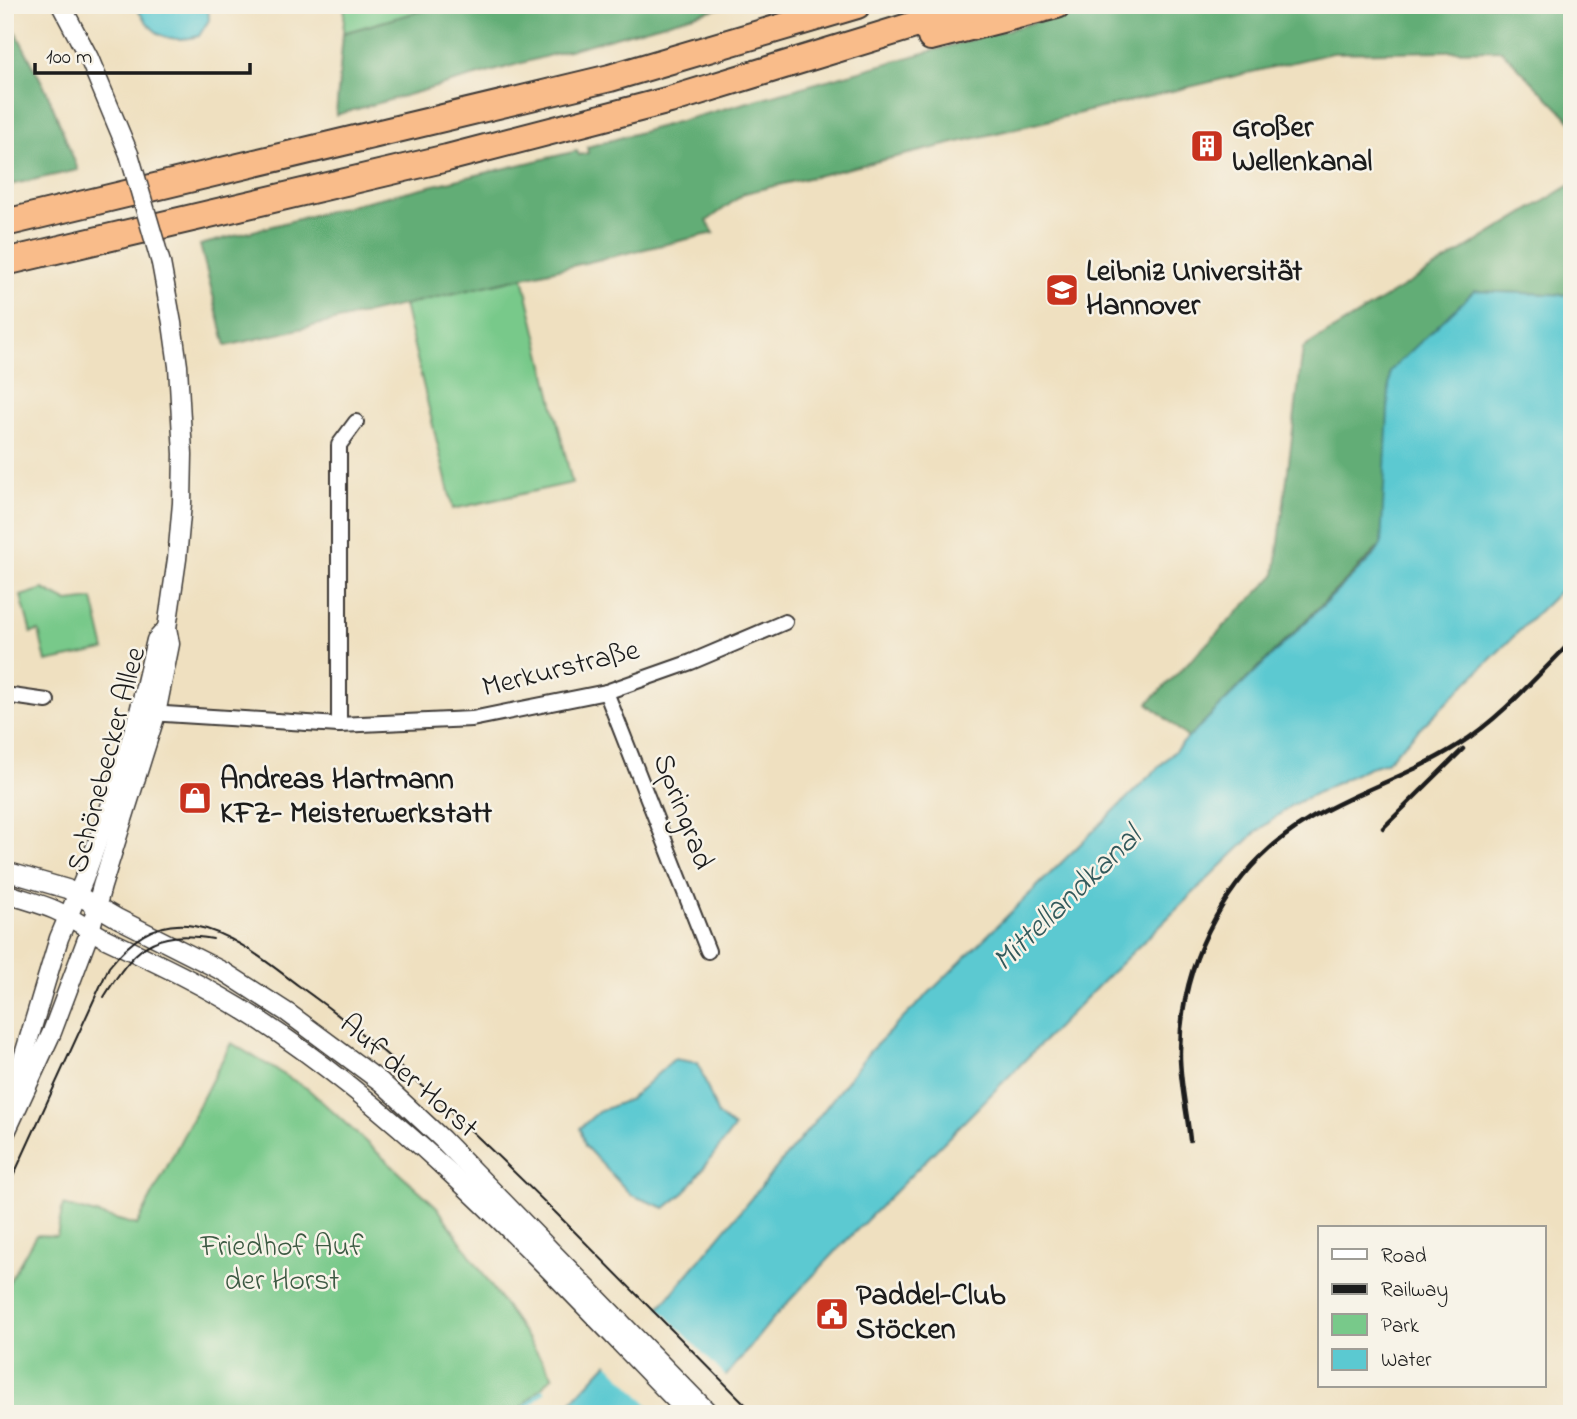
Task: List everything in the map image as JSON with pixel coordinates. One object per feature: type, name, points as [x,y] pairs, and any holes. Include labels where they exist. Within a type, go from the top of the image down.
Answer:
[{"type":"highway","points":[[771,32],[836,5]]},
{"type":"highway","points":[[5,223],[563,90],[857,5]]},
{"type":"highway","points":[[5,262],[447,158],[670,100],[980,5]]},
{"type":"highway","points":[[809,59],[927,38],[1058,5]]},
{"type":"street","name":"Schönebecker Allee","points":[[5,1134],[52,1032],[90,930],[148,713],[156,640],[167,628],[177,559],[183,454],[178,366],[161,263],[129,154],[89,58],[61,5]]},
{"type":"street","points":[[339,725],[339,445],[356,422]]},
{"type":"street","name":"Merkurstraße","points":[[148,713],[339,725],[472,719],[606,692],[691,662],[785,622]]},
{"type":"street","name":"Springrad","points":[[606,692],[708,951]]},
{"type":"street","points":[[5,695],[47,701]]},
{"type":"street","name":"Schönebecker Allee","points":[[5,1118],[55,949],[148,713]]},
{"type":"street","name":"Auf der Horst","points":[[5,871],[67,889],[226,973],[288,1013],[381,1082],[442,1139],[612,1324],[690,1414]]},
{"type":"street","name":"Auf der Horst","points":[[5,893],[57,911],[219,995],[284,1037],[362,1097],[710,1414]]},
{"type":"green space","points":[[345,5],[442,5],[343,33]]},
{"type":"green space","points":[[442,5],[730,5],[336,115],[343,33]]},
{"type":"green space","points":[[1096,5],[1572,5],[1572,122],[1501,50],[1332,53],[745,193],[707,221],[714,233],[226,346],[200,245],[363,202],[577,151],[579,155],[588,153],[587,147]]},
{"type":"green space","points":[[5,11],[47,92],[78,170],[5,186]]},
{"type":"green space","points":[[1572,184],[1572,295],[1474,291],[1381,545],[1188,738],[1148,703],[1275,575],[1303,348]]},
{"type":"green space","points":[[523,277],[572,483],[453,509],[404,305]]},
{"type":"green space","points":[[43,589],[68,602],[93,599],[105,650],[46,662],[39,631],[31,633],[21,596]]},
{"type":"green space","name":"Friedhof Auf der Horst","points":[[231,1043],[308,1089],[437,1207],[553,1376],[515,1414],[5,1414],[5,1289],[36,1235],[57,1236],[63,1205],[137,1225]]},
{"type":"water","points":[[134,5],[208,5],[209,20],[199,36],[168,38],[154,30]]},
{"type":"water","name":"Mittellandkanal","points":[[1474,291],[1572,295],[1572,579],[1386,762],[1367,768],[1290,806],[1254,834],[1110,974],[843,1244],[775,1316],[695,1414],[560,1414],[667,1299],[813,1124],[870,1051],[1376,553],[1381,545],[1390,371]]},
{"type":"water","points":[[674,1059],[698,1063],[718,1115],[734,1128],[685,1192],[665,1208],[631,1195],[585,1146],[580,1128],[598,1112],[630,1099]]},
{"type":"pier","points":[[656,1305],[728,1379],[700,1414],[657,1414],[605,1360]]},
{"type":"waterway","points":[[519,1414],[543,1391]]},
{"type":"tram line","points":[[5,1194],[109,967],[136,940],[157,929],[181,925],[208,930],[236,942],[262,959],[334,1012],[400,1066],[526,1184],[755,1414]]},
{"type":"tram line","points":[[104,997],[125,966],[147,946],[174,937],[213,939]]},
{"type":"railway","points":[[1190,1140],[1180,1061],[1183,1016],[1189,982],[1200,949],[1234,888],[1256,862],[1281,839],[1310,819],[1440,756],[1474,734],[1518,696],[1572,641]]},
{"type":"railway","points":[[1383,828],[1463,749]]},
{"type":"place","name":"Großer Wellenkanal","points":[[1207,146]]},
{"type":"place","name":"Leibniz Universität Hannover","points":[[1062,290]]},
{"type":"place","name":"Andreas Hartmann KFZ- Meisterwerkstatt","points":[[195,798]]},
{"type":"place","name":"Paddel-Club Stöcken","points":[[832,1314]]}]
